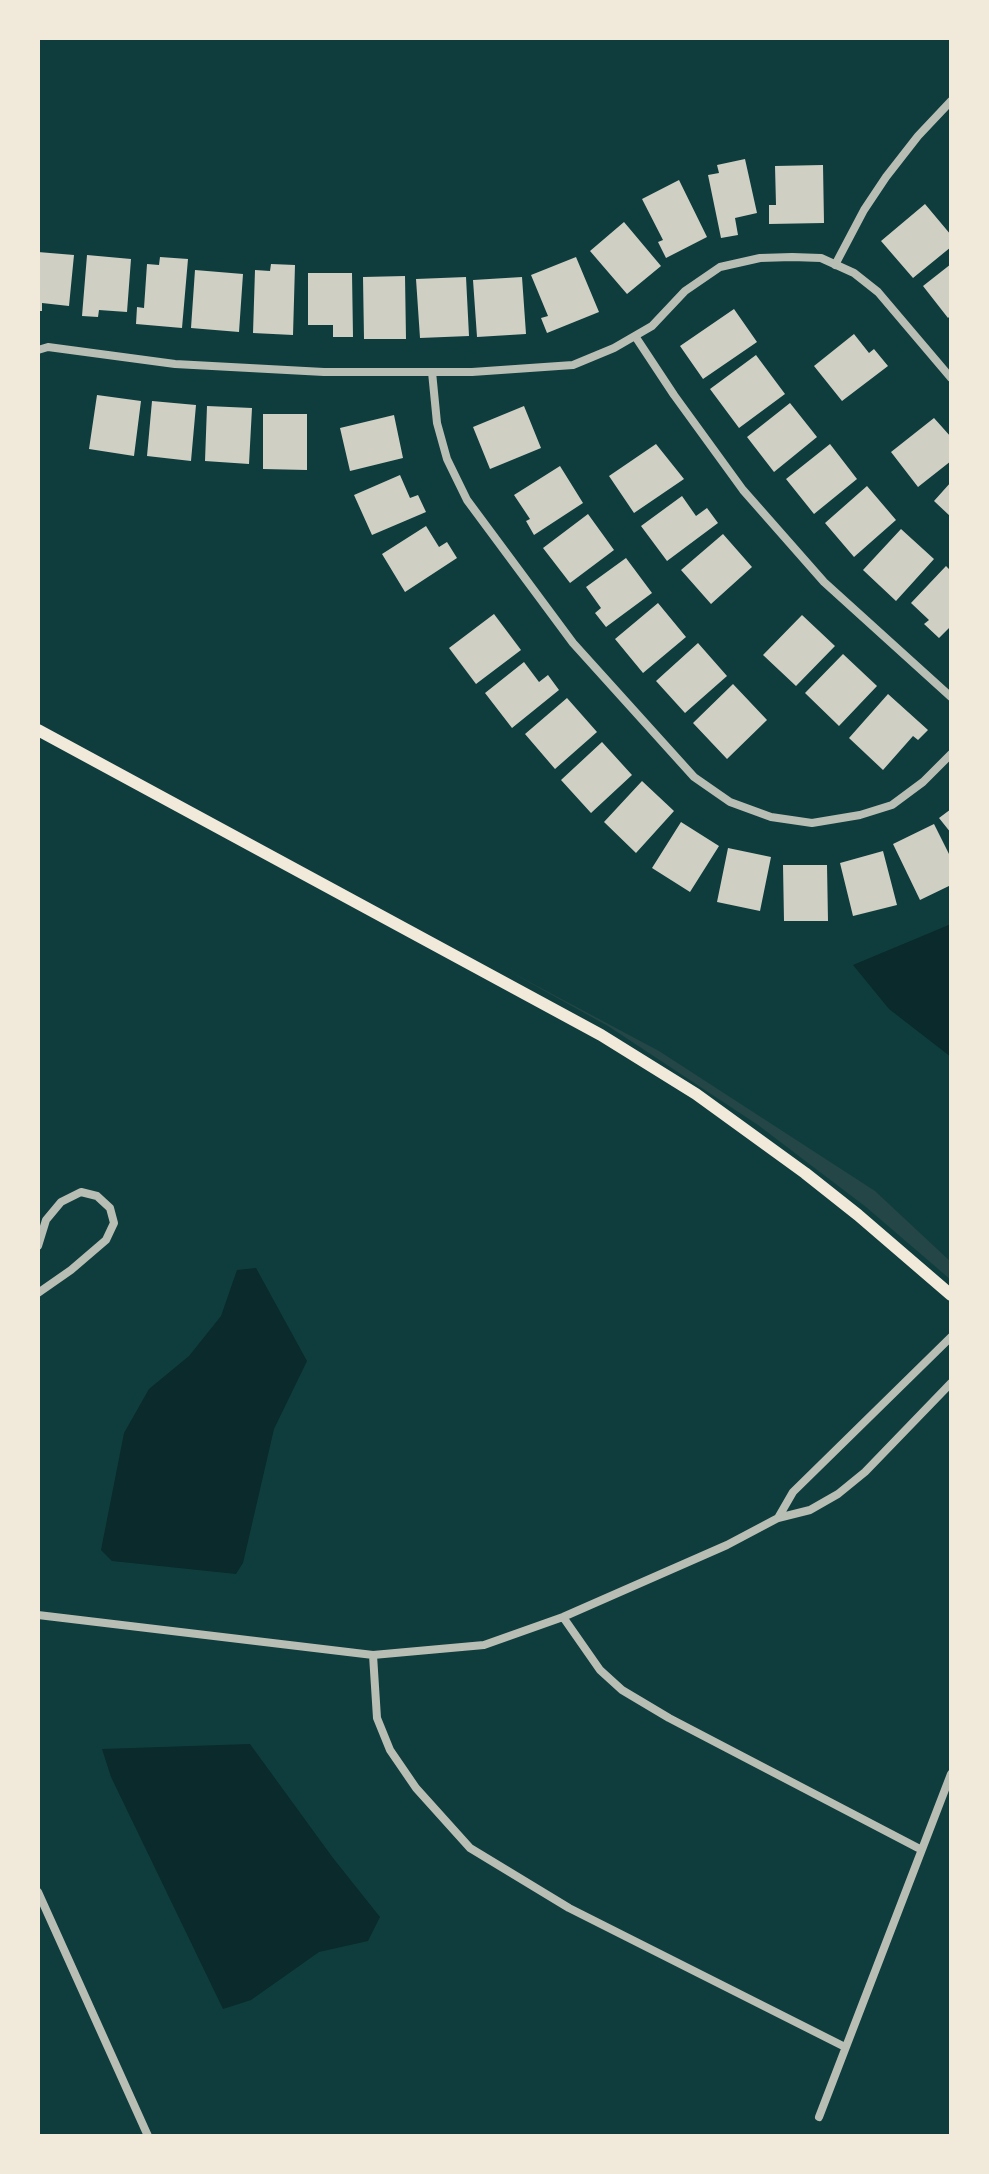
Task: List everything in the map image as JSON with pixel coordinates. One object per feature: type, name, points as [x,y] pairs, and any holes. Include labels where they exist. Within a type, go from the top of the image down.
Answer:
[{"type":"main road","points":[[38,730],[601,1035],[696,1094],[805,1173],[951,1295]]},
{"type":"street","points":[[835,265],[864,210],[886,177],[951,101]]},
{"type":"street","points":[[38,350],[48,347],[175,364],[324,372],[432,372],[573,365],[614,348],[652,326],[685,291],[720,267],[760,258],[792,257],[821,258],[854,273],[878,292],[951,378]]},
{"type":"street","points":[[635,336],[743,490],[824,582],[951,697]]},
{"type":"street","points":[[432,372],[437,423],[447,459],[467,500],[573,643],[694,777],[730,802],[771,817],[812,823],[860,815],[892,805],[923,782],[951,754]]},
{"type":"street","points":[[38,1246],[46,1220],[61,1202],[81,1192],[97,1196],[110,1208],[114,1223],[106,1240],[38,1293]]},
{"type":"street","points":[[778,1518],[793,1492],[951,1337]]},
{"type":"street","points":[[38,1615],[373,1655],[484,1645],[563,1617],[727,1545],[778,1518],[810,1510],[838,1494],[865,1472],[951,1383]]},
{"type":"street","points":[[563,1617],[600,1670],[622,1690],[669,1718],[920,1849]]},
{"type":"street","points":[[373,1655],[377,1718],[390,1750],[416,1788],[470,1848],[569,1908],[845,2047]]},
{"type":"street","points":[[819,2117],[951,1774]]},
{"type":"street","points":[[38,1892],[148,2136]]},
{"type":"shaded area","points":[[951,924],[951,1057],[889,1009],[853,965]]},
{"type":"shaded area","points":[[505,969],[659,1051],[875,1191],[951,1262],[951,1280],[866,1207],[758,1125],[608,1026]]},
{"type":"shaded area","points":[[256,1268],[307,1361],[274,1429],[243,1563],[236,1574],[112,1561],[101,1550],[124,1433],[149,1389],[189,1356],[221,1316],[237,1270]]},
{"type":"shaded area","points":[[250,1744],[380,1917],[368,1941],[319,1952],[251,2000],[223,2009],[111,1777],[102,1749]]},
{"type":"building","points":[[745,159],[757,213],[735,218],[738,235],[721,238],[708,175],[719,173],[717,165]]},
{"type":"building","points":[[823,165],[824,223],[769,224],[769,205],[776,205],[775,166]]},
{"type":"building","points":[[679,180],[707,237],[666,258],[658,242],[663,240],[642,199]]},
{"type":"building","points":[[925,204],[951,235],[951,247],[913,278],[881,241]]},
{"type":"building","points":[[624,222],[661,266],[627,294],[590,251]]},
{"type":"building","points":[[38,252],[74,255],[69,306],[42,303],[42,311],[38,311]]},
{"type":"building","points":[[87,255],[131,259],[127,312],[99,310],[98,317],[82,316]]},
{"type":"building","points":[[160,257],[188,259],[182,328],[136,324],[137,307],[144,308],[147,264],[159,265]]},
{"type":"building","points":[[576,257],[599,312],[547,333],[541,318],[548,316],[531,275]]},
{"type":"building","points":[[271,264],[295,265],[293,335],[253,333],[255,270],[270,271]]},
{"type":"building","points":[[951,264],[951,315],[948,318],[923,286]]},
{"type":"building","points":[[195,270],[243,274],[239,332],[191,328]]},
{"type":"building","points":[[308,273],[352,273],[353,337],[333,337],[333,325],[308,325]]},
{"type":"building","points":[[405,276],[406,339],[364,339],[363,277]]},
{"type":"building","points":[[466,277],[469,336],[420,338],[416,279]]},
{"type":"building","points":[[522,277],[526,334],[477,337],[473,280]]},
{"type":"building","points":[[734,309],[757,342],[703,379],[680,346]]},
{"type":"building","points":[[854,334],[869,353],[874,349],[888,366],[842,401],[814,366]]},
{"type":"building","points":[[756,355],[785,394],[739,428],[710,389]]},
{"type":"building","points":[[97,395],[141,401],[134,456],[89,449]]},
{"type":"building","points":[[152,401],[196,405],[191,461],[147,456]]},
{"type":"building","points":[[790,403],[817,437],[774,472],[747,437]]},
{"type":"building","points":[[207,406],[252,408],[249,464],[205,461]]},
{"type":"building","points":[[524,406],[541,448],[490,469],[473,427]]},
{"type":"building","points":[[263,414],[307,414],[307,470],[263,469]]},
{"type":"building","points":[[394,415],[403,458],[350,471],[340,428]]},
{"type":"building","points":[[934,418],[951,437],[951,461],[918,487],[891,452]]},
{"type":"building","points":[[656,444],[684,479],[634,513],[609,476]]},
{"type":"building","points":[[830,444],[857,479],[814,514],[786,479]]},
{"type":"building","points":[[560,466],[583,503],[534,535],[526,521],[530,519],[514,495]]},
{"type":"building","points":[[400,475],[410,498],[418,495],[426,512],[372,535],[354,495]]},
{"type":"building","points":[[951,482],[951,517],[934,501]]},
{"type":"building","points":[[867,486],[896,520],[854,557],[825,523]]},
{"type":"building","points":[[682,496],[696,516],[707,508],[718,523],[667,561],[641,526]]},
{"type":"building","points":[[588,514],[614,550],[570,583],[543,548]]},
{"type":"building","points":[[426,526],[439,547],[447,542],[457,558],[405,592],[382,554]]},
{"type":"building","points":[[901,529],[934,559],[896,601],[863,570]]},
{"type":"building","points":[[723,534],[752,567],[711,604],[681,570]]},
{"type":"building","points":[[626,558],[652,593],[606,627],[595,613],[601,608],[586,587]]},
{"type":"building","points":[[946,566],[951,571],[951,626],[939,638],[924,624],[929,620],[911,603]]},
{"type":"building","points":[[658,603],[686,637],[643,673],[615,639]]},
{"type":"building","points":[[494,614],[521,650],[476,684],[449,648]]},
{"type":"building","points":[[802,615],[835,646],[796,686],[763,655]]},
{"type":"building","points":[[698,643],[727,676],[685,713],[656,681]]},
{"type":"building","points":[[843,654],[877,686],[839,726],[805,693]]},
{"type":"building","points":[[524,662],[539,682],[548,675],[559,690],[512,728],[485,693]]},
{"type":"building","points":[[733,684],[767,720],[727,759],[693,723]]},
{"type":"building","points":[[888,694],[928,730],[918,740],[913,736],[883,770],[849,738]]},
{"type":"building","points":[[567,698],[597,732],[555,769],[525,734]]},
{"type":"building","points":[[602,742],[632,775],[591,813],[561,780]]},
{"type":"building","points":[[642,781],[674,811],[636,853],[604,822]]},
{"type":"building","points":[[951,809],[951,833],[939,818]]},
{"type":"building","points":[[681,822],[719,846],[690,892],[652,868]]},
{"type":"building","points":[[934,824],[951,858],[951,885],[920,900],[893,844]]},
{"type":"building","points":[[728,848],[771,857],[760,911],[717,902]]},
{"type":"building","points":[[883,851],[897,905],[853,916],[840,863]]},
{"type":"building","points":[[783,865],[827,865],[828,921],[784,921]]}]
